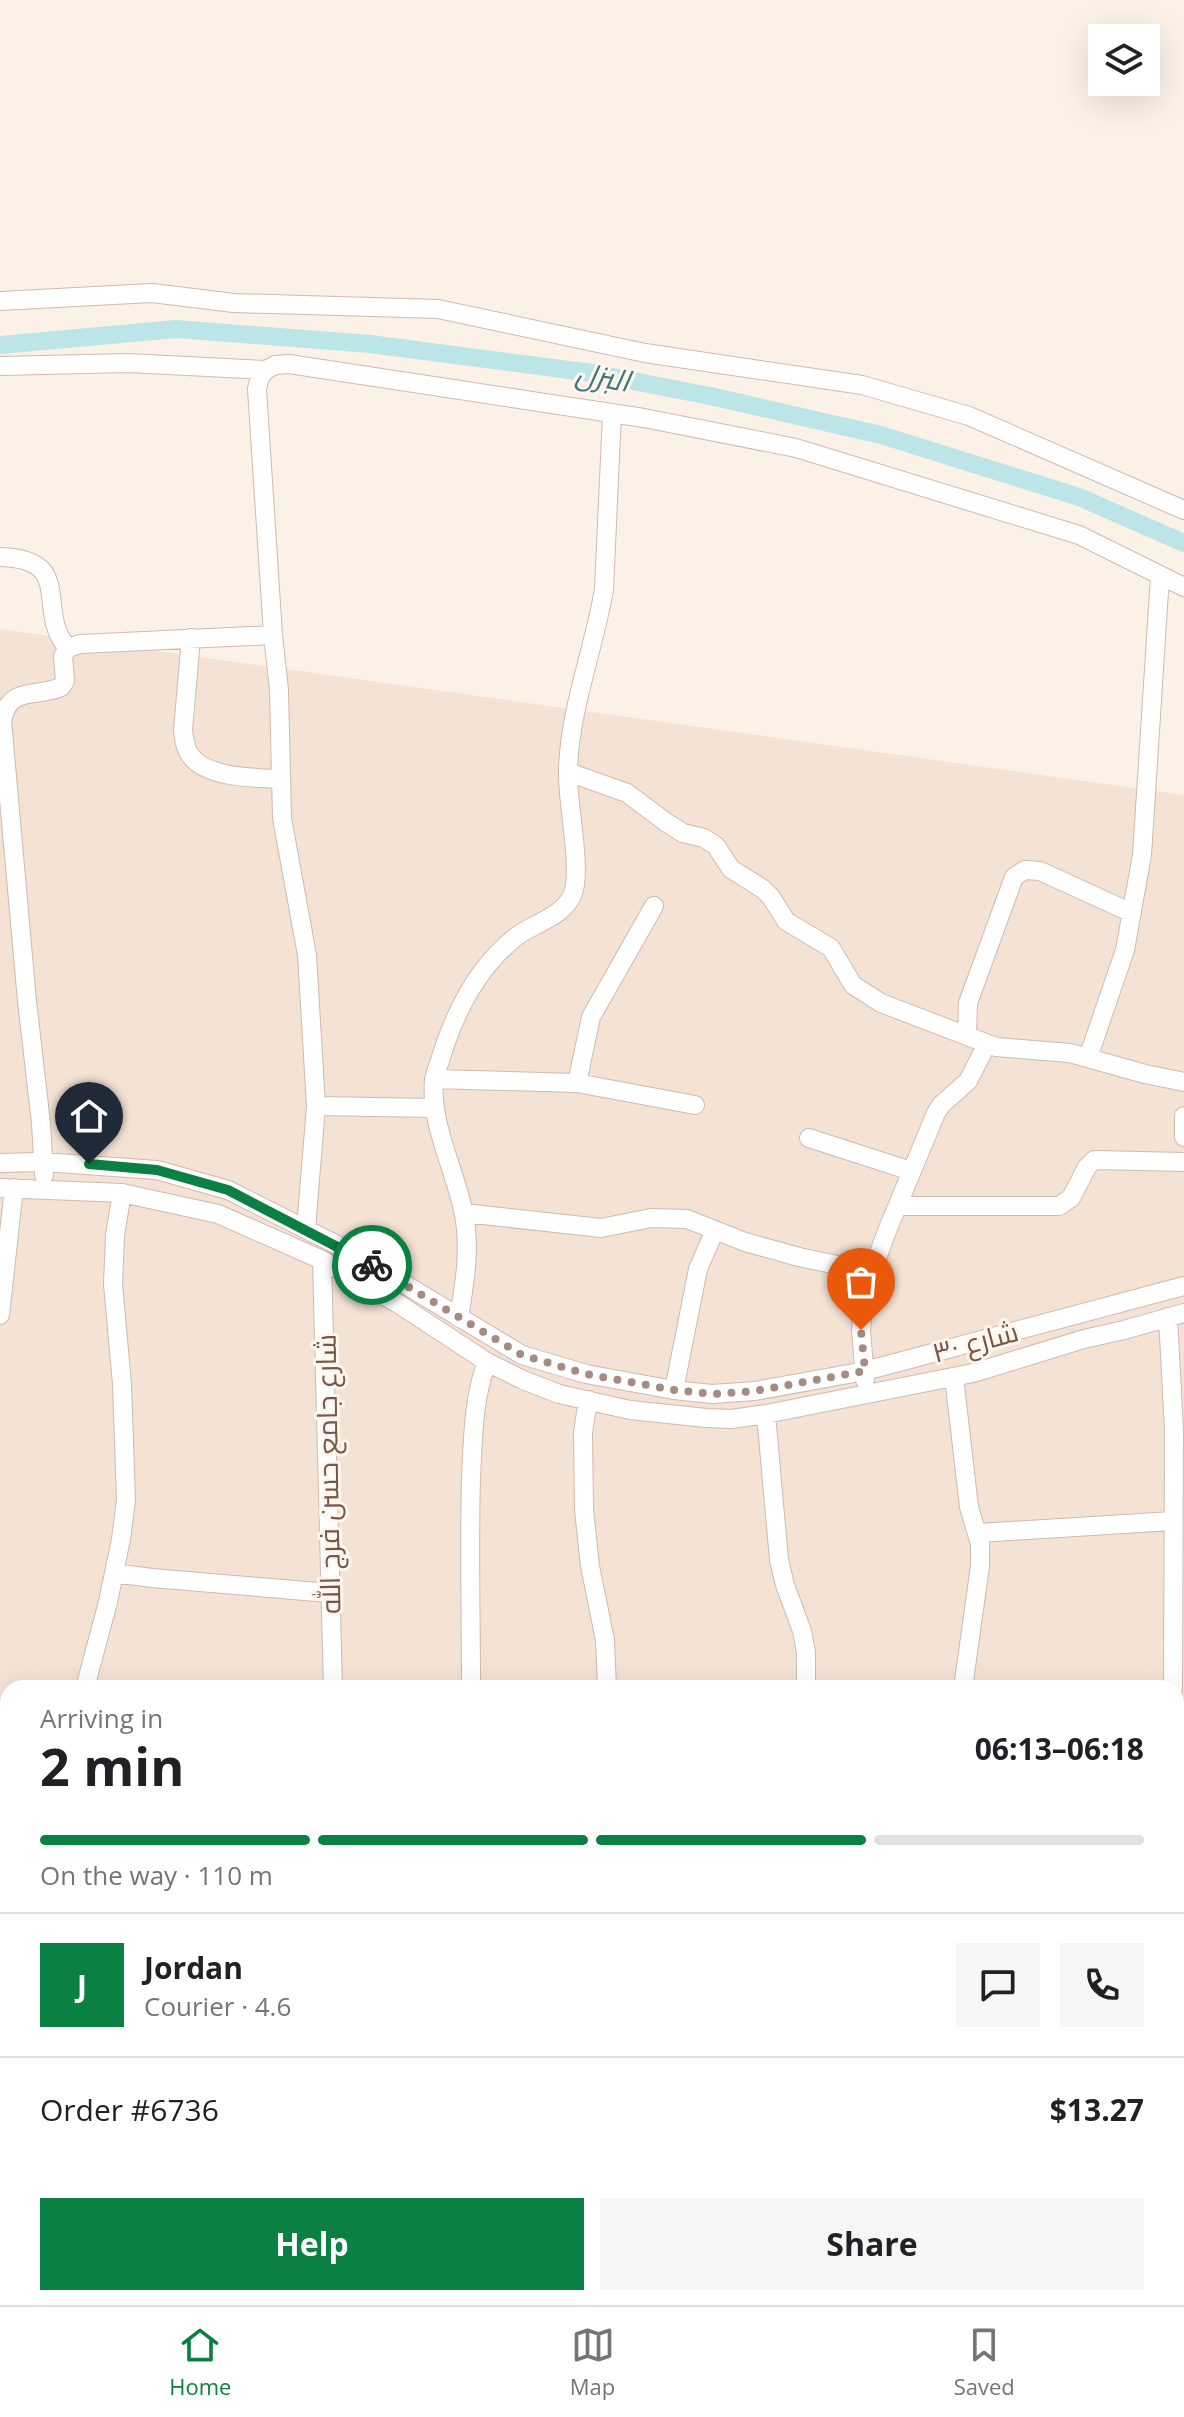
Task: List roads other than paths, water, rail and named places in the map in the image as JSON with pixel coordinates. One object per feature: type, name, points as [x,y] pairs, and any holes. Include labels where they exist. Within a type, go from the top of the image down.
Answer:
[{"type":"street","points":[[0,301],[152,293],[234,303],[438,309],[645,353],[862,385],[969,416],[1184,510]]},
{"type":"street","points":[[0,366],[128,363],[266,370]]},
{"type":"street","points":[[306,1229],[316,1106],[307,955],[282,818],[279,690],[257,389],[260,377],[266,370],[275,365],[289,364],[612,414],[796,448],[1079,535],[1184,587]]},
{"type":"street","points":[[459,1318],[468,1261],[464,1213],[435,1108],[434,1079],[460,1010],[487,965],[521,933],[562,909],[573,893],[576,873],[568,772],[572,729],[604,589],[612,414]]},
{"type":"street","points":[[0,557],[25,560],[41,569],[50,583],[56,629],[68,648]]},
{"type":"street","points":[[1088,1058],[1125,950],[1142,855],[1160,576]]},
{"type":"street","points":[[44,1189],[9,901],[3,713],[14,699],[22,695],[61,687],[65,681],[63,656],[68,648],[80,644],[273,635]]},
{"type":"street","points":[[191,638],[183,730],[189,755],[205,769],[252,778],[281,779]]},
{"type":"street","points":[[568,772],[627,793],[683,833],[704,838],[716,846],[731,869],[771,897],[786,921],[831,948],[853,985],[863,994],[996,1047],[1070,1053],[1184,1082]]},
{"type":"street","points":[[967,1035],[968,1003],[1014,877],[1025,870],[1040,871],[1132,913]]},
{"type":"street","points":[[577,1083],[591,1017],[654,906]]},
{"type":"street","points":[[867,1394],[861,1311],[871,1272],[936,1113],[968,1081],[987,1044]]},
{"type":"street","points":[[434,1079],[577,1083],[695,1105]]},
{"type":"street","points":[[316,1106],[435,1108]]},
{"type":"street","points":[[1184,1116],[1184,1137]]},
{"type":"street","points":[[809,1138],[911,1171]]},
{"type":"street","points":[[898,1206],[1059,1206],[1071,1198],[1094,1160],[1184,1162]]},
{"type":"street","name":"شارع ٣٠","points":[[0,1163],[43,1162],[142,1169],[194,1179],[228,1190],[389,1274],[522,1355],[586,1374],[712,1394],[755,1391],[865,1371],[1184,1286]]},
{"type":"street","points":[[0,1315],[7,1188]]},
{"type":"street","name":"شارع ٣٠","points":[[7,1188],[122,1193],[218,1214],[322,1260],[397,1303],[487,1362],[523,1380],[559,1394],[630,1410],[731,1419],[766,1414],[954,1377],[1176,1315]]},
{"type":"street","points":[[87,1680],[114,1573],[126,1500],[122,1384],[113,1284],[115,1235],[122,1193]]},
{"type":"street","points":[[464,1213],[601,1228],[651,1218],[677,1218],[700,1222],[745,1242],[871,1272]]},
{"type":"street","points":[[674,1390],[698,1269],[715,1230]]},
{"type":"street","name":"شارع جامع حسن فرج الله","points":[[322,1260],[333,1680]]},
{"type":"street","points":[[1173,1680],[1172,1521],[1179,1430],[1176,1315]]},
{"type":"street","points":[[471,1680],[473,1441],[481,1379],[487,1362]]},
{"type":"street","points":[[954,1377],[969,1507],[980,1544],[980,1566],[964,1680]]},
{"type":"street","points":[[588,1400],[583,1432],[584,1510],[590,1566],[605,1640],[607,1680]]},
{"type":"street","points":[[766,1414],[779,1560],[802,1631],[806,1680]]},
{"type":"street","points":[[978,1533],[1172,1521]]},
{"type":"street","points":[[114,1573],[329,1593]]},
{"type":"waterway","name":"البزل","points":[[0,345],[176,329],[370,344],[592,373],[881,435],[1079,497],[1184,543]]}]
